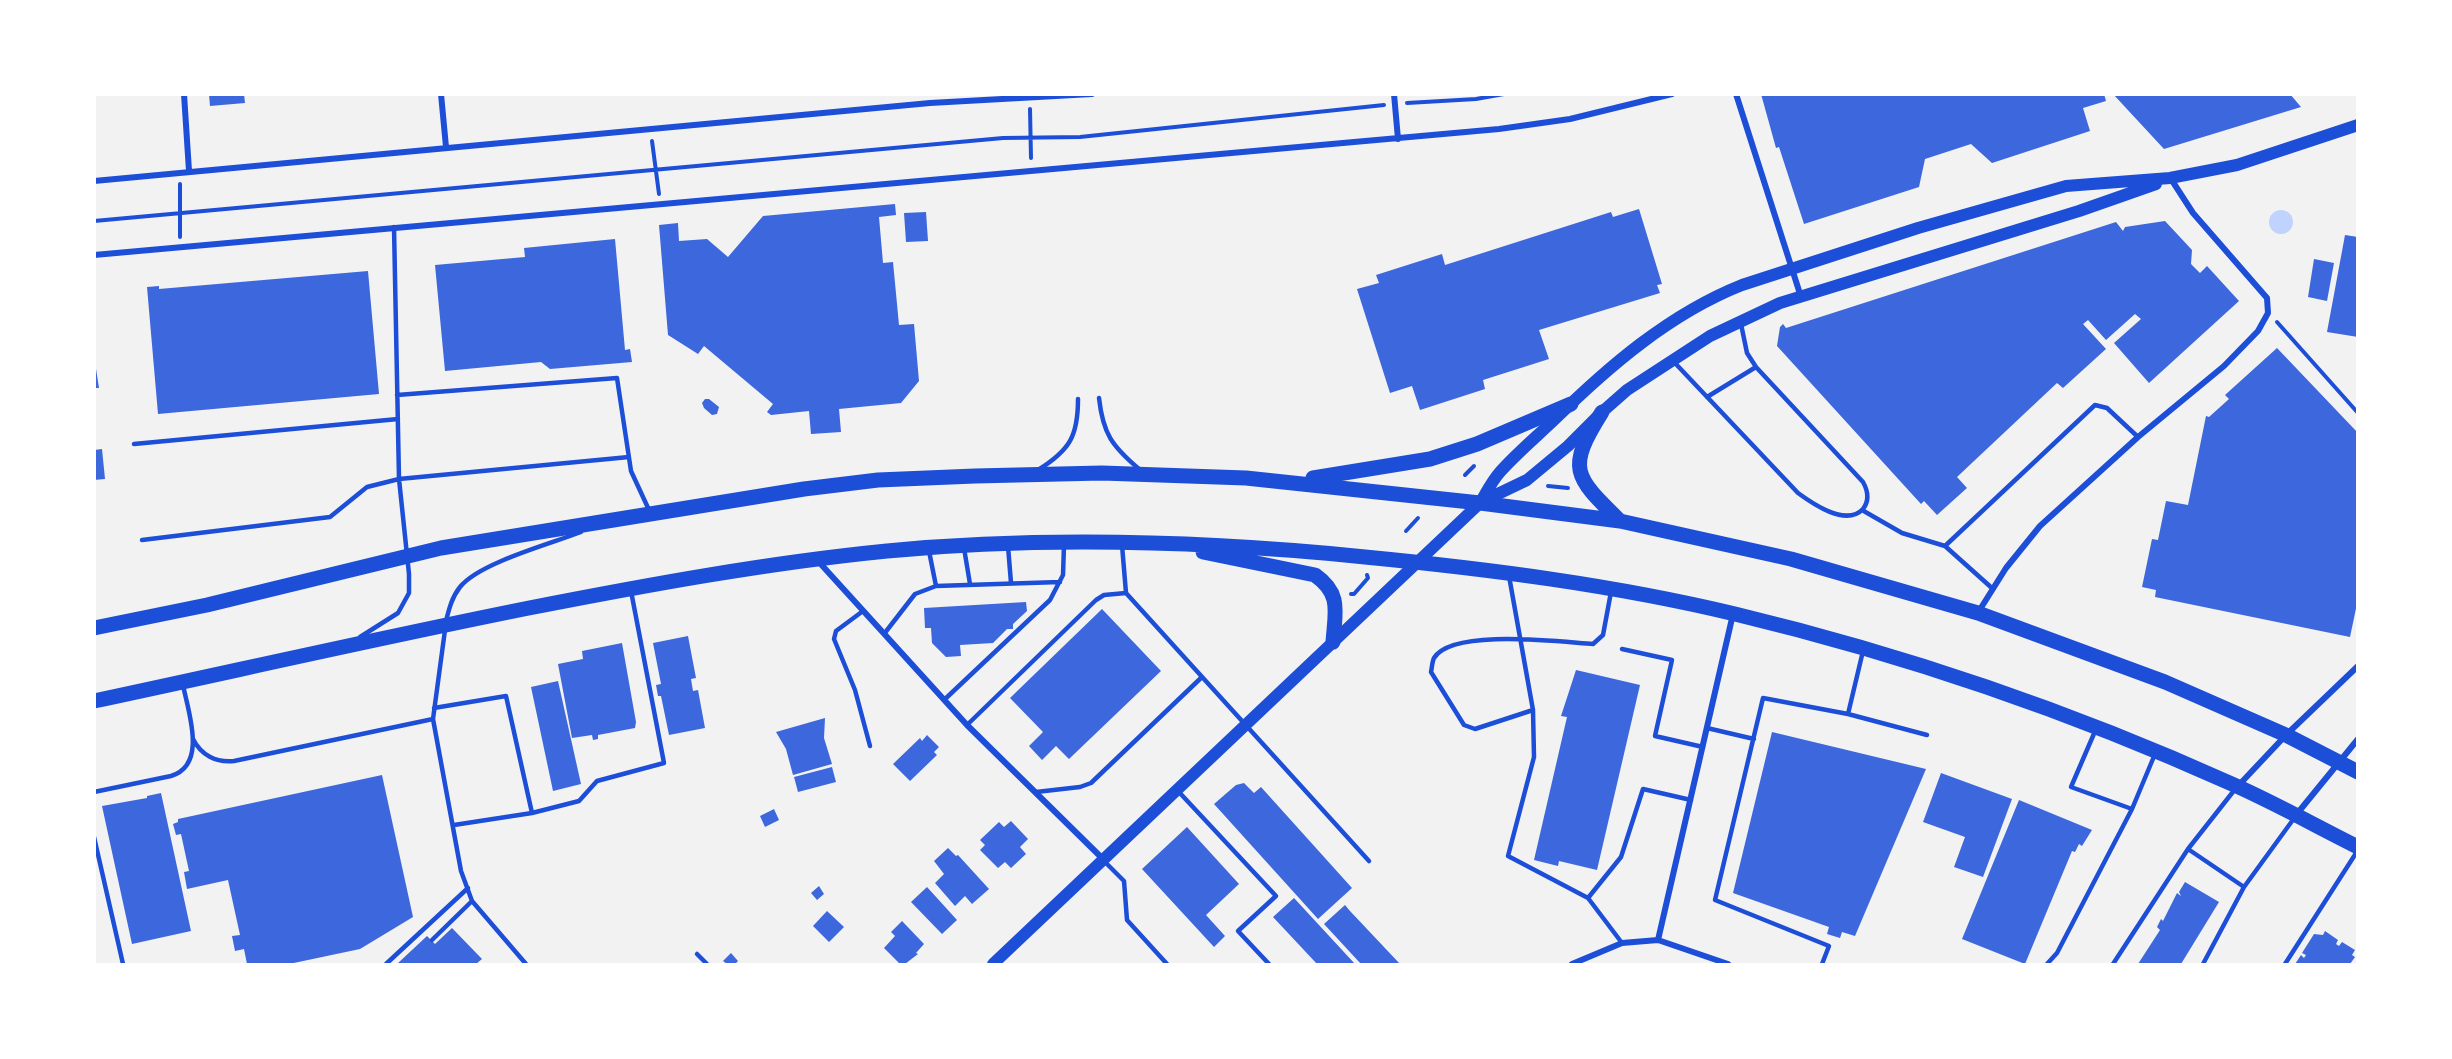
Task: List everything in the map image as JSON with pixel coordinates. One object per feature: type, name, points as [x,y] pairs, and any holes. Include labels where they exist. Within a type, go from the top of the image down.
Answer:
[{"type":"main road","points":[[993,964],[1480,503],[1499,473],[1571,404],[1607,370],[1673,320],[1721,293],[1791,268],[1918,228],[2066,186],[2170,178],[2237,165],[2358,125]]},
{"type":"main road","points":[[1480,503],[1527,480],[1568,446],[1627,390],[1672,360],[1710,336],[1780,303],[2068,214],[2170,178]]},
{"type":"main road","points":[[1291,482],[1430,459],[1477,444],[1571,404]]},
{"type":"main road","points":[[1602,412],[1586,437],[1578,466],[1588,489],[1620,521]]},
{"type":"main road","points":[[94,628],[207,605],[406,555],[617,518],[878,480],[1031,475],[1246,478],[1480,503],[1620,521],[1791,559],[1978,613],[2164,682],[2286,735],[2358,772]]},
{"type":"main road","points":[[94,701],[445,625],[631,588],[816,559],[963,546],[1121,542],[1316,552],[1417,562],[1611,589],[1733,614],[1863,648],[1950,674],[2097,727],[2238,786],[2358,849]]},
{"type":"main road","points":[[1153,542],[1315,575],[1328,584],[1335,598],[1333,642]]},
{"type":"street","points":[[183,94],[189,171]]},
{"type":"street","points":[[441,94],[446,147]]},
{"type":"street","points":[[94,181],[930,104],[1092,94]]},
{"type":"street","points":[[1394,94],[1398,139]]},
{"type":"street","points":[[94,255],[1398,139],[1570,119],[1672,94]]},
{"type":"street","points":[[1736,94],[1802,297]]},
{"type":"street","points":[[1978,613],[2006,568],[2040,526],[2138,437],[2224,366],[2258,331],[2268,313],[2267,298],[2193,213],[2170,178]]},
{"type":"street","points":[[816,559],[967,725],[1103,860]]},
{"type":"street","points":[[1658,940],[1733,614]]},
{"type":"street","points":[[2238,786],[2286,735],[2358,666]]},
{"type":"street","points":[[2295,815],[2358,739]]},
{"type":"street","points":[[1572,964],[1622,944],[1658,940],[1728,964]]},
{"type":"lane","points":[[336,649],[362,636],[398,613],[409,593],[399,479],[394,227]]},
{"type":"lane","points":[[1672,360],[1798,493],[1814,505],[1847,516],[1858,513],[1866,506],[1869,493],[1863,482],[1756,367],[1747,353],[1740,322]]},
{"type":"lane","points":[[1707,397],[1756,367]]},
{"type":"lane","points":[[397,395],[617,378],[631,471],[650,513]]},
{"type":"lane","points":[[1099,398],[1101,422],[1117,450],[1146,475]]},
{"type":"lane","points":[[1031,475],[1053,461],[1067,447],[1078,424],[1078,399]]},
{"type":"lane","points":[[1945,546],[2095,405],[2107,408],[2138,437]]},
{"type":"lane","points":[[134,444],[398,420]]},
{"type":"lane","points":[[142,540],[330,518],[367,487],[399,479],[629,457]]},
{"type":"lane","points":[[1862,510],[1902,533],[1945,546],[1993,589]]},
{"type":"lane","points":[[525,964],[472,901],[461,871],[433,718],[445,625],[454,595],[466,580],[481,570],[617,518]]},
{"type":"lane","points":[[1121,542],[1126,593],[1370,861]]},
{"type":"lane","points":[[944,700],[1050,600],[1063,575],[1064,543]]},
{"type":"lane","points":[[1008,544],[1011,583]]},
{"type":"lane","points":[[963,546],[970,585]]},
{"type":"lane","points":[[928,548],[936,586]]},
{"type":"lane","points":[[1509,574],[1533,710],[1534,757],[1508,856],[1588,898],[1622,944]]},
{"type":"lane","points":[[884,634],[915,594],[936,586],[1060,582]]},
{"type":"lane","points":[[454,825],[532,813],[579,801],[597,781],[664,763],[631,588]]},
{"type":"lane","points":[[1533,710],[1474,729],[1464,725],[1431,672],[1434,658],[1446,648],[1476,640],[1521,639],[1593,644],[1603,635],[1611,589]]},
{"type":"lane","points":[[967,725],[1096,600],[1104,595],[1126,593]]},
{"type":"lane","points":[[863,611],[836,631],[834,639],[855,690],[870,746]]},
{"type":"lane","points":[[1848,714],[1863,648]]},
{"type":"lane","points":[[1622,649],[1672,660],[1655,736],[1703,747]]},
{"type":"lane","points":[[1033,792],[1080,787],[1091,783],[1202,677]]},
{"type":"lane","points":[[94,792],[177,774],[190,760],[193,739],[182,682]]},
{"type":"lane","points":[[434,708],[506,696],[532,813]]},
{"type":"lane","points":[[1822,964],[1829,946],[1715,900],[1763,698],[1848,714],[1927,735]]},
{"type":"lane","points":[[193,739],[202,752],[226,762],[433,718]]},
{"type":"lane","points":[[2097,727],[2071,787],[2132,809]]},
{"type":"lane","points":[[1707,728],[1754,739]]},
{"type":"lane","points":[[2047,964],[2057,953],[2132,809],[2156,751]]},
{"type":"lane","points":[[2113,964],[2188,849],[2238,786]]},
{"type":"lane","points":[[1177,789],[1276,896],[1238,931],[1269,964]]},
{"type":"lane","points":[[1588,898],[1621,857],[1643,789],[1691,800]]},
{"type":"lane","points":[[2203,964],[2244,887],[2295,815]]},
{"type":"lane","points":[[94,837],[123,964]]},
{"type":"lane","points":[[2188,849],[2244,887]]},
{"type":"lane","points":[[2285,964],[2358,849]]},
{"type":"lane","points":[[1103,860],[1124,881],[1127,920],[1167,964]]},
{"type":"lane","points":[[386,964],[468,888]]},
{"type":"lane","points":[[432,940],[472,901]]},
{"type":"lane","points":[[697,954],[707,964]]},
{"type":"path","points":[[1421,102],[1476,99],[1504,94]]},
{"type":"path","points":[[1029,99],[1031,171]]},
{"type":"path","points":[[94,221],[1003,138],[1080,137],[1381,106]]},
{"type":"path","points":[[651,129],[660,204]]},
{"type":"path","points":[[180,247],[178,213],[181,172]]},
{"type":"path","points":[[2268,313],[2358,412]]},
{"type":"path","points":[[1465,475],[1474,466],[1483,470]]},
{"type":"path","points":[[1548,486],[1575,489]]},
{"type":"path","points":[[1406,531],[1418,518]]},
{"type":"path","points":[[1348,594],[1354,594],[1368,578],[1367,574]]},
{"type":"water","points":[[2281,210],[2289,214],[2293,222],[2289,230],[2281,234],[2273,230],[2269,222],[2273,214]]},
{"type":"building","points":[[209,94],[244,94],[245,103],[210,106]]},
{"type":"building","points":[[1761,94],[2104,94],[2106,101],[2083,108],[2090,131],[1992,163],[1971,144],[1925,159],[1919,187],[1804,224],[1779,147],[1776,148]]},
{"type":"building","points":[[2113,94],[2290,94],[2301,107],[2164,149]]},
{"type":"building","points":[[895,204],[896,215],[879,217],[883,263],[893,262],[899,325],[914,324],[919,381],[901,403],[839,409],[841,432],[811,434],[809,411],[771,415],[767,412],[773,404],[704,346],[698,354],[668,335],[659,225],[678,223],[679,241],[707,239],[728,257],[763,216]]},
{"type":"building","points":[[1639,209],[1662,284],[1657,285],[1660,293],[1539,330],[1549,359],[1483,380],[1485,389],[1420,410],[1412,386],[1390,393],[1357,289],[1379,283],[1376,275],[1442,254],[1445,265],[1611,212],[1613,217]]},
{"type":"building","points":[[926,212],[928,241],[906,242],[904,213]]},
{"type":"building","points":[[2165,221],[2192,250],[2191,264],[2200,273],[2207,266],[2239,301],[2149,383],[2114,343],[2141,319],[2135,314],[2106,340],[2088,320],[2083,324],[2106,349],[2063,388],[2057,383],[1957,477],[1967,488],[1937,515],[1924,501],[1921,504],[1777,346],[1780,327],[1783,324],[1786,328],[2116,222],[2123,231],[2125,227]]},
{"type":"building","points":[[2345,235],[2358,237],[2358,337],[2327,332]]},
{"type":"building","points":[[615,239],[625,350],[630,349],[632,362],[550,369],[541,362],[445,371],[435,265],[525,257],[524,248]]},
{"type":"building","points":[[2314,259],[2334,263],[2327,301],[2308,297]]},
{"type":"building","points":[[368,271],[379,394],[158,414],[147,287],[159,286],[159,289]]},
{"type":"building","points":[[2277,348],[2358,433],[2358,599],[2350,637],[2155,597],[2156,590],[2142,587],[2152,539],[2158,540],[2166,501],[2188,505],[2206,416],[2209,417],[2229,399],[2225,395]]},
{"type":"building","points":[[94,356],[99,388],[94,388]]},
{"type":"building","points":[[705,399],[709,399],[719,407],[717,414],[712,415],[704,408],[702,403]]},
{"type":"building","points":[[102,449],[105,479],[94,480],[94,450]]},
{"type":"building","points":[[1026,602],[1027,611],[1013,624],[1013,629],[1007,629],[993,643],[960,645],[961,656],[946,657],[932,643],[931,628],[925,628],[924,608]]},
{"type":"building","points":[[1102,609],[1161,671],[1069,759],[1056,746],[1042,760],[1029,746],[1043,732],[1010,698]]},
{"type":"building","points":[[688,636],[696,678],[691,679],[693,691],[698,690],[705,728],[669,735],[661,696],[658,696],[656,685],[661,684],[653,643]]},
{"type":"building","points":[[622,643],[636,722],[635,728],[598,735],[598,739],[593,740],[592,735],[572,738],[558,664],[583,659],[582,651]]},
{"type":"building","points":[[1576,670],[1640,685],[1597,870],[1559,861],[1558,866],[1534,860],[1567,717],[1561,716]]},
{"type":"building","points":[[558,681],[581,784],[553,791],[531,687]]},
{"type":"building","points":[[825,718],[824,738],[832,764],[793,775],[786,749],[776,732]]},
{"type":"building","points":[[1772,732],[1926,769],[1855,936],[1842,932],[1840,938],[1827,934],[1829,927],[1733,893]]},
{"type":"building","points":[[927,735],[939,747],[934,752],[937,755],[910,781],[893,764],[920,738],[922,741]]},
{"type":"building","points":[[832,767],[836,782],[798,792],[794,777]]},
{"type":"building","points":[[1941,773],[2012,799],[1983,877],[1954,867],[1965,837],[1923,822]]},
{"type":"building","points":[[382,775],[413,917],[360,949],[289,964],[247,964],[244,949],[235,951],[232,936],[240,935],[228,880],[187,889],[184,872],[189,871],[181,834],[176,835],[173,824],[178,822],[178,819]]},
{"type":"building","points":[[1244,783],[1254,793],[1261,787],[1352,888],[1318,919],[1214,804],[1236,785]]},
{"type":"building","points":[[161,793],[191,931],[132,944],[102,806],[147,798],[147,796]]},
{"type":"building","points":[[2019,800],[2092,830],[2082,846],[2079,844],[2075,852],[2072,851],[2025,964],[1962,939]]},
{"type":"building","points":[[774,809],[779,820],[765,827],[760,816]]},
{"type":"building","points":[[1011,821],[1028,839],[1020,847],[1026,854],[1011,868],[1005,862],[998,868],[980,850],[985,845],[980,840],[999,822],[1004,827]]},
{"type":"building","points":[[1187,827],[1239,884],[1206,915],[1225,936],[1214,947],[1142,869]]},
{"type":"building","points":[[948,848],[956,856],[958,855],[989,889],[972,904],[965,896],[955,906],[935,883],[944,874],[934,861]]},
{"type":"building","points":[[2185,882],[2219,902],[2181,964],[2138,964],[2160,930],[2157,927],[2161,919],[2163,921],[2177,893],[2181,896],[2179,892]]},
{"type":"building","points":[[819,886],[824,894],[817,900],[811,893]]},
{"type":"building","points":[[927,887],[957,920],[942,934],[911,902]]},
{"type":"building","points":[[1294,898],[1355,964],[1317,964],[1273,917]]},
{"type":"building","points":[[1345,905],[1400,964],[1361,964],[1324,924]]},
{"type":"building","points":[[827,911],[844,927],[829,942],[813,926]]},
{"type":"building","points":[[902,921],[924,944],[916,953],[918,954],[905,964],[900,964],[884,948],[895,936],[891,932]]},
{"type":"building","points":[[452,928],[482,959],[476,964],[397,964],[427,936],[435,944]]},
{"type":"building","points":[[2325,931],[2338,940],[2336,944],[2339,946],[2342,942],[2355,950],[2352,955],[2355,957],[2350,964],[2295,964],[2301,955],[2304,958],[2306,955],[2302,953],[2314,934],[2323,935]]},
{"type":"building","points":[[731,953],[738,961],[735,964],[727,964],[723,961]]}]
